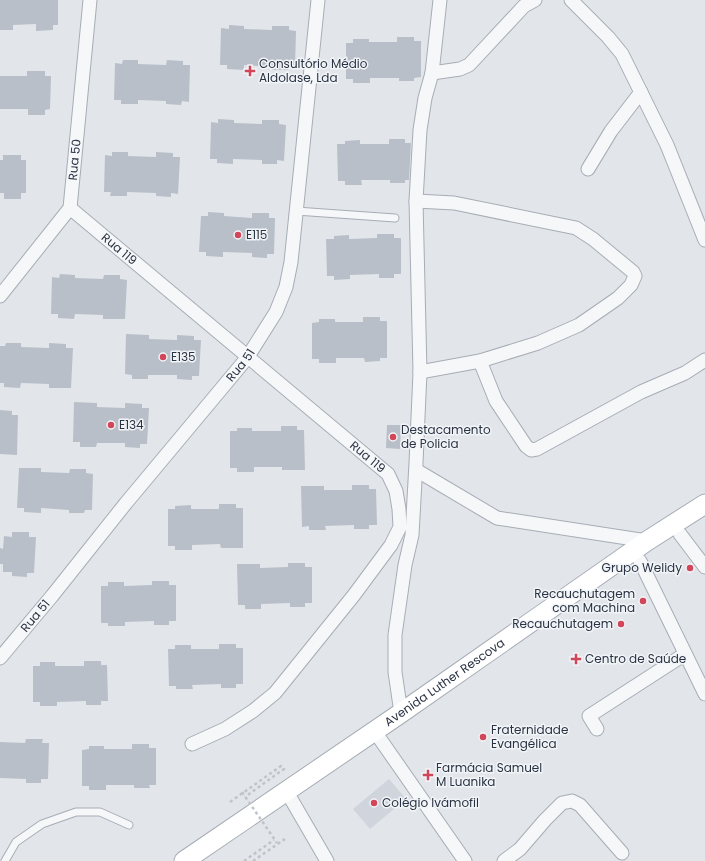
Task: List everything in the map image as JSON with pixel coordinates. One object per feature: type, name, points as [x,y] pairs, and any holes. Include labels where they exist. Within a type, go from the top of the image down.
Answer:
[{"type":"main road","name":"Avenida Luther Rescova","points":[[184,861],[401,713],[647,541],[705,504]]},
{"type":"main road","name":"Avenida Luther Rescova","points":[[203,861],[291,799],[705,517]]},
{"type":"street","name":"Rua 50","points":[[70,208],[90,0]]},
{"type":"street","name":"Rua 51","points":[[0,658],[52,596],[131,496],[247,358],[276,312],[286,287],[290,262],[318,0]]},
{"type":"street","points":[[401,713],[395,672],[395,635],[405,565],[412,535],[420,372],[416,201],[420,130],[425,98],[432,73],[440,0]]},
{"type":"street","points":[[432,73],[460,69],[469,65],[524,6],[535,0]]},
{"type":"street","points":[[571,0],[608,37],[622,54],[667,145],[705,240]]},
{"type":"street","points":[[588,169],[611,131],[641,92]]},
{"type":"street","points":[[416,201],[454,203],[576,228],[593,239],[633,272],[635,276],[630,285],[618,298],[578,325],[538,343],[480,361],[420,372]]},
{"type":"street","points":[[0,296],[70,208]]},
{"type":"street","name":"Rua 119","points":[[70,208],[247,358],[388,474],[396,491],[400,526],[391,545],[275,693],[253,711],[225,730],[192,744]]},
{"type":"street","points":[[480,361],[496,401],[526,446],[531,450],[537,449],[641,392],[685,373],[705,360]]},
{"type":"street","points":[[416,470],[497,518],[647,541]]},
{"type":"street","points":[[680,534],[705,567]]},
{"type":"street","points":[[640,561],[705,694]]},
{"type":"street","points":[[597,730],[589,716],[685,654]]},
{"type":"street","points":[[380,739],[465,861]]},
{"type":"street","points":[[291,799],[328,861]]},
{"type":"street","points":[[504,861],[520,849],[562,803],[572,801],[580,804],[622,853]]},
{"type":"lane","points":[[296,211],[395,218]]},
{"type":"lane","points":[[5,861],[16,842],[42,824],[76,812],[100,812],[129,824]]},
{"type":"path","points":[[230,802],[281,766],[284,769],[245,797]]},
{"type":"path","points":[[242,792],[277,843]]},
{"type":"path","points":[[253,861],[284,839]]},
{"type":"path","points":[[244,861],[274,840]]},
{"type":"shaded area","points":[[389,779],[406,799],[370,829],[353,809]]},
{"type":"building","points":[[0,0],[58,0],[58,25],[53,25],[53,30],[36,31],[36,24],[13,25],[13,30],[0,30]]},
{"type":"building","points":[[229,25],[244,26],[244,29],[272,30],[272,26],[289,26],[289,30],[296,31],[295,67],[288,67],[288,70],[272,70],[272,67],[244,65],[244,70],[227,69],[227,65],[220,65],[221,28],[229,29]]},
{"type":"building","points":[[397,37],[414,37],[414,41],[421,41],[421,77],[414,78],[414,81],[399,81],[399,78],[370,78],[370,83],[353,83],[353,79],[346,79],[346,43],[353,43],[353,39],[369,39],[369,42],[397,42]]},
{"type":"building","points":[[123,60],[138,60],[138,64],[166,65],[167,60],[183,61],[183,65],[190,65],[189,102],[182,101],[181,105],[166,104],[166,101],[138,100],[138,104],[121,104],[121,100],[114,100],[115,63],[122,64]]},
{"type":"building","points":[[27,71],[45,71],[45,76],[51,76],[50,109],[45,110],[45,115],[28,115],[28,109],[0,109],[0,76],[27,76]]},
{"type":"building","points":[[218,119],[234,120],[234,123],[262,124],[262,120],[279,120],[279,124],[286,125],[284,161],[277,160],[277,164],[262,164],[262,160],[233,159],[233,164],[217,163],[217,159],[210,159],[211,122],[218,123]]},
{"type":"building","points":[[389,139],[405,139],[405,143],[411,143],[409,180],[405,180],[405,183],[390,183],[390,180],[361,180],[362,185],[345,185],[345,181],[338,181],[337,144],[345,144],[345,141],[360,140],[360,144],[389,144]]},
{"type":"building","points":[[112,152],[128,152],[128,156],[156,157],[156,152],[173,153],[173,157],[180,157],[178,194],[171,193],[171,197],[156,196],[156,193],[127,192],[127,196],[110,196],[111,192],[104,192],[105,155],[112,156]]},
{"type":"building","points":[[3,155],[21,155],[21,160],[26,160],[26,193],[21,193],[21,199],[4,199],[4,193],[0,193],[0,160],[3,160]]},
{"type":"building","name":"E115","points":[[208,212],[224,213],[224,216],[252,218],[252,213],[269,213],[269,218],[275,218],[274,254],[267,254],[267,258],[252,257],[252,253],[223,252],[223,257],[206,256],[206,252],[199,252],[201,216],[208,216]]},
{"type":"building","points":[[377,234],[394,234],[394,238],[401,238],[401,274],[394,274],[394,278],[379,278],[379,274],[350,275],[350,279],[334,280],[334,276],[327,276],[326,239],[334,239],[334,236],[349,235],[349,239],[377,238]]},
{"type":"building","points":[[60,274],[75,275],[75,278],[103,279],[104,275],[120,275],[120,279],[127,280],[125,319],[103,319],[103,315],[75,314],[74,319],[58,318],[58,314],[51,314],[52,277],[59,278]]},
{"type":"building","points":[[363,317],[380,317],[380,321],[387,321],[387,358],[380,358],[380,361],[365,362],[364,358],[336,358],[336,363],[319,363],[319,359],[312,359],[312,323],[319,322],[319,319],[335,319],[335,322],[363,322]]},
{"type":"building","name":"E135","points":[[126,334],[149,335],[149,339],[177,340],[177,335],[194,336],[194,340],[201,340],[199,376],[192,376],[192,380],[177,379],[177,375],[148,375],[148,379],[132,379],[132,375],[125,374]]},
{"type":"building","points":[[6,343],[21,343],[21,347],[49,348],[49,343],[66,344],[66,348],[73,348],[71,388],[49,388],[49,384],[21,383],[20,388],[4,387],[4,383],[0,383],[0,346],[5,346]]},
{"type":"building","name":"E134","points":[[74,402],[97,403],[97,407],[125,408],[125,403],[142,404],[142,408],[149,408],[147,444],[140,444],[140,448],[125,447],[125,443],[97,443],[96,447],[80,447],[80,442],[73,442]]},
{"type":"building","points":[[0,410],[12,411],[12,415],[18,415],[17,455],[0,454]]},
{"type":"building","name":"Destacamento de Policia","points":[[387,425],[401,425],[400,449],[386,448]]},
{"type":"building","points":[[281,426],[297,426],[297,430],[304,430],[305,470],[282,470],[282,467],[254,467],[254,472],[237,472],[237,468],[230,468],[230,431],[237,431],[237,428],[252,428],[252,431],[281,431]]},
{"type":"building","points":[[19,468],[41,468],[41,472],[69,473],[70,469],[86,469],[86,473],[93,474],[92,510],[85,510],[84,513],[69,513],[69,510],[41,508],[41,513],[24,512],[24,508],[17,508]]},
{"type":"building","points":[[352,485],[369,485],[369,489],[376,489],[377,525],[369,525],[369,529],[354,529],[354,525],[325,526],[326,530],[309,530],[309,526],[302,527],[301,486],[324,486],[324,490],[352,490]]},
{"type":"building","points":[[219,504],[236,504],[236,508],[243,508],[243,548],[221,548],[220,544],[192,545],[192,550],[175,550],[175,546],[168,546],[168,509],[175,509],[175,506],[191,505],[191,509],[219,509]]},
{"type":"building","points":[[12,532],[29,532],[29,537],[36,537],[34,573],[27,573],[27,577],[12,576],[12,572],[3,572],[3,564],[0,564],[0,548],[3,549],[4,536],[12,537]]},
{"type":"building","points":[[288,563],[305,563],[305,567],[312,567],[312,603],[305,603],[305,607],[290,607],[290,603],[261,604],[261,609],[245,609],[245,605],[238,605],[237,564],[260,564],[260,568],[288,567]]},
{"type":"building","points":[[152,581],[169,581],[169,585],[176,585],[176,621],[169,621],[169,625],[154,625],[154,621],[125,622],[125,626],[108,626],[108,623],[101,623],[101,586],[108,586],[108,582],[124,582],[124,586],[152,585]]},
{"type":"building","points":[[219,644],[236,644],[236,648],[243,648],[243,684],[236,684],[236,688],[221,688],[221,684],[192,685],[193,689],[176,689],[176,686],[169,686],[168,649],[175,649],[175,645],[191,645],[191,649],[219,649]]},
{"type":"building","points":[[84,661],[101,661],[101,665],[107,665],[108,701],[101,701],[101,705],[86,705],[86,701],[57,702],[57,706],[40,706],[40,702],[33,702],[33,666],[40,666],[40,662],[55,662],[55,666],[84,666]]},
{"type":"building","points":[[26,739],[43,739],[42,743],[49,743],[48,779],[41,779],[41,783],[26,783],[26,779],[0,778],[0,742],[25,743]]},
{"type":"building","points":[[132,744],[149,744],[149,748],[156,748],[156,785],[149,785],[150,788],[134,788],[134,785],[106,785],[106,790],[89,790],[89,786],[82,786],[82,750],[89,749],[89,746],[104,746],[104,749],[132,749]]},
{"type":"place","name":"Consultório Médio Aldolase, Lda","points":[[250,71]]},
{"type":"place","name":"E115","points":[[238,235]]},
{"type":"place","name":"E135","points":[[163,357]]},
{"type":"place","name":"E134","points":[[111,425]]},
{"type":"place","name":"Destacamento de Policia","points":[[393,437]]},
{"type":"place","name":"Grupo Welidy","points":[[690,568]]},
{"type":"place","name":"Recauchutagem com Machina","points":[[643,601]]},
{"type":"place","name":"Recauchutagem","points":[[621,624]]},
{"type":"place","name":"Centro de Saúde","points":[[576,659]]},
{"type":"place","name":"Fraternidade Evangélica","points":[[483,737]]},
{"type":"place","name":"Farmácia Samuel M Luanika","points":[[428,775]]},
{"type":"place","name":"Colégio Ivámofil","points":[[374,803]]}]
